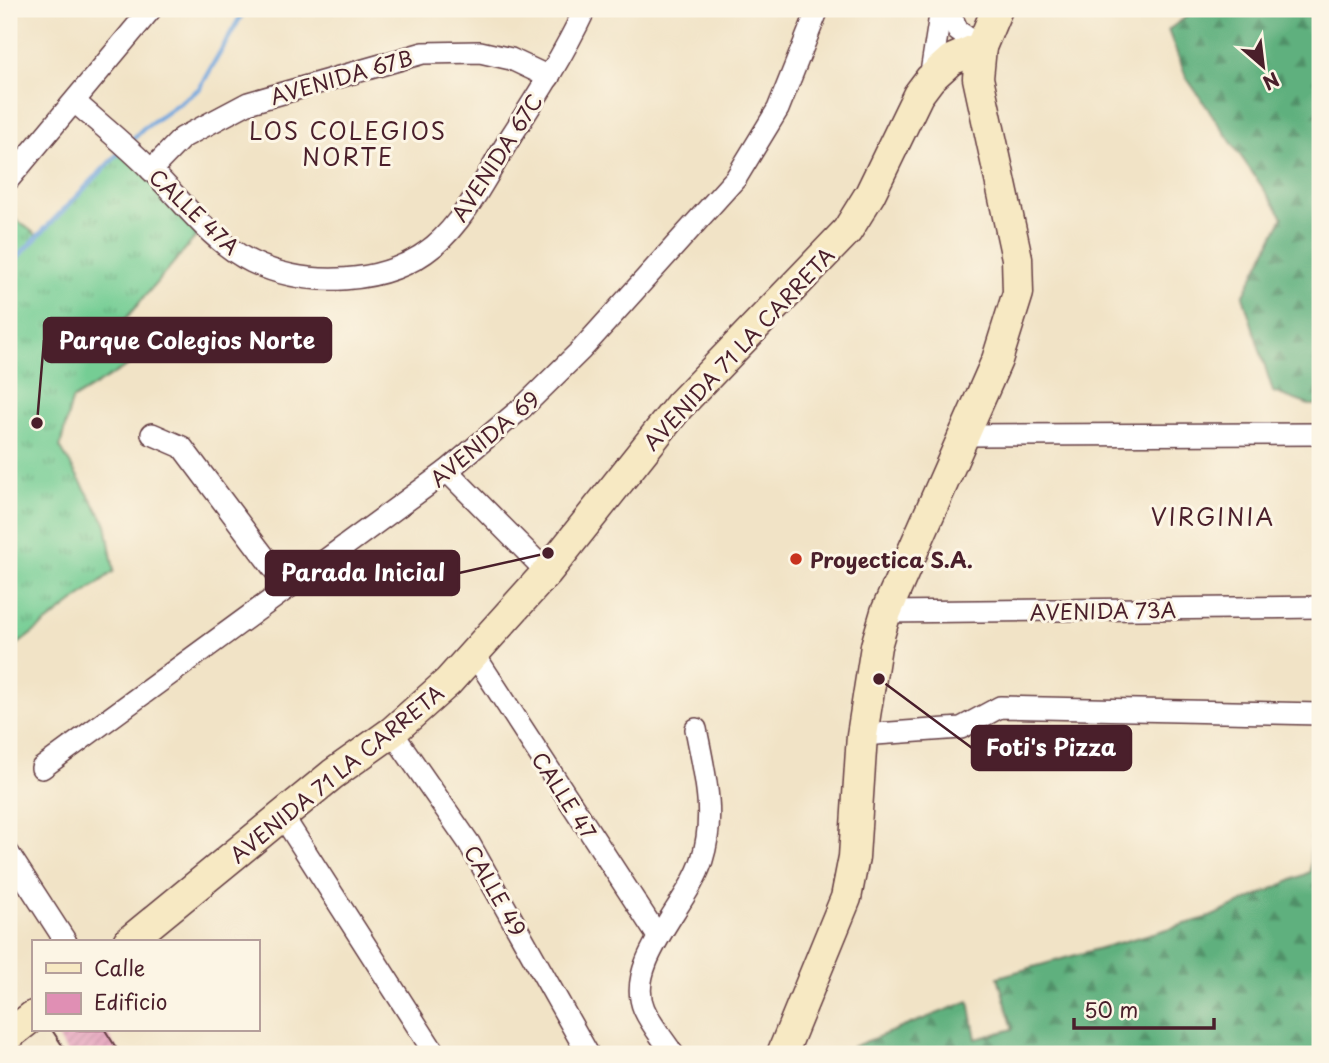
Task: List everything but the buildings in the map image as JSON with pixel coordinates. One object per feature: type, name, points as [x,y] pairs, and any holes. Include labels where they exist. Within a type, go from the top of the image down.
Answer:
[{"type":"street","points":[[9,179],[151,9]]},
{"type":"street","name":"AVENIDA 67C","points":[[377,274],[403,266],[434,246],[458,218],[549,77],[585,9]]},
{"type":"street","name":"AVENIDA 69","points":[[42,768],[447,471],[523,407],[581,350],[736,178],[778,109],[818,9]]},
{"type":"street","points":[[930,79],[941,9]]},
{"type":"street","points":[[947,9],[958,31],[981,47]]},
{"type":"street","points":[[782,1054],[846,898],[854,858],[862,735],[876,646],[886,612],[966,435],[997,360],[1018,293],[1017,258],[978,78],[981,47],[997,9]]},
{"type":"street","name":"AVENIDA 71 LA CARRETA","points":[[130,940],[282,815],[391,732],[448,682],[547,572],[679,406],[847,232],[870,194],[918,95],[930,79],[951,60],[981,47]]},
{"type":"street","name":"AVENIDA 67B","points":[[144,163],[182,138],[248,103],[424,53],[480,52],[511,59],[549,77]]},
{"type":"street","name":"CALLE 47A","points":[[75,102],[144,163],[221,240],[251,261],[305,277],[342,279],[377,274]]},
{"type":"street","points":[[152,434],[182,447],[288,588]]},
{"type":"street","points":[[966,435],[1320,434]]},
{"type":"street","points":[[447,471],[547,572]]},
{"type":"street","name":"AVENIDA 73A","points":[[886,612],[1320,607]]},
{"type":"street","name":"CALLE 47","points":[[474,654],[657,935]]},
{"type":"street","points":[[862,735],[961,728],[1000,707],[1320,714]]},
{"type":"street","points":[[674,1054],[644,1009],[641,994],[646,965],[657,935],[676,913],[702,861],[711,806],[696,729]]},
{"type":"street","name":"CALLE 49","points":[[391,732],[469,843],[588,1054]]},
{"type":"street","points":[[282,815],[435,1054]]},
{"type":"street","points":[[9,854],[65,940]]},
{"type":"street","points":[[9,1035],[32,1017]]},
{"type":"green space","points":[[1197,9],[1303,9],[1312,20],[1320,23],[1320,405],[1309,405],[1273,392],[1243,296],[1283,217],[1186,77],[1168,30]]},
{"type":"green space","points":[[121,149],[205,226],[122,323],[136,360],[72,400],[60,447],[106,524],[114,571],[9,651],[9,214],[38,236]]},
{"type":"green space","points":[[1320,819],[1320,1054],[850,1054],[852,1047],[969,1001],[976,1039],[1013,1029],[998,977],[1210,917],[1310,872],[1311,837]]},
{"type":"waterway","points":[[128,144],[143,129],[199,89],[245,9]]},
{"type":"waterway","points":[[9,266],[121,151]]},
{"type":"place","name":"Parque Colegios Norte","points":[[37,423]]},
{"type":"place","name":"Parada Inicial","points":[[548,553]]},
{"type":"place","name":"Proyectica S.A.","points":[[796,559]]},
{"type":"place","name":"Foti's Pizza","points":[[879,679]]},
{"type":"district","name":"LOS COLEGIOS NORTE","points":[[348,143]]},
{"type":"district","name":"VIRGINIA","points":[[1213,516]]}]
